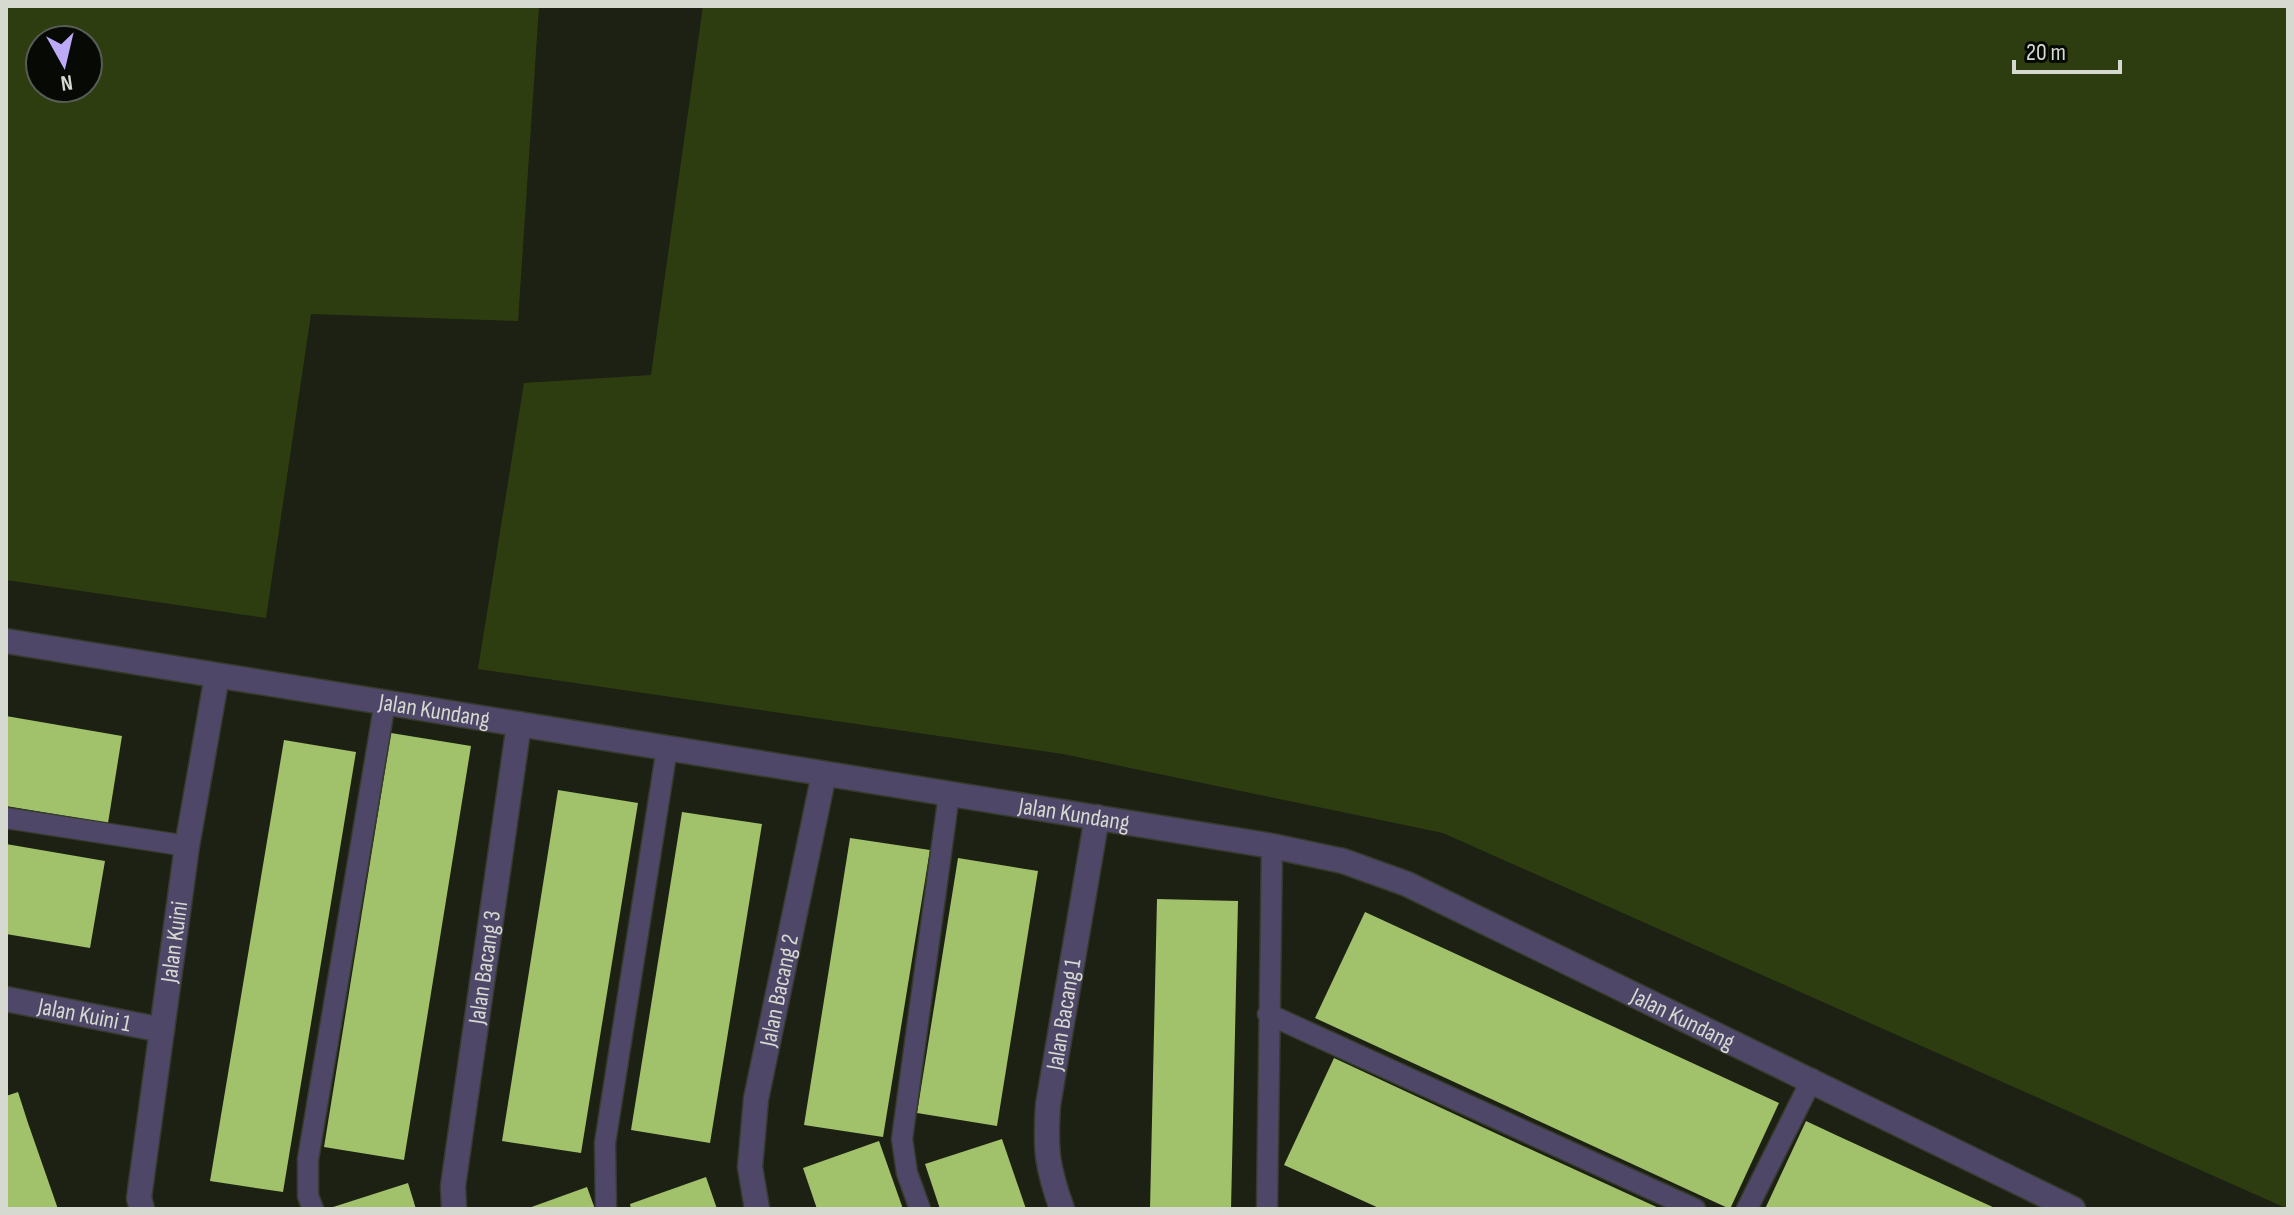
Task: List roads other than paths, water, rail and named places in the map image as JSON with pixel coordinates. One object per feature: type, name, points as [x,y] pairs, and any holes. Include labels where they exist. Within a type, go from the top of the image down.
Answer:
[{"type":"street","name":"Jalan Kundang","points":[[6,641],[1097,817],[1343,861],[1407,884],[2073,1209]]},
{"type":"street","name":"Jalan Kuini","points":[[142,1209],[139,1198],[187,846],[217,676]]},
{"type":"street","name":"Jalan Bacang 3","points":[[454,1209],[453,1186],[519,724]]},
{"type":"street","name":"Jalan Bacang 2","points":[[757,1209],[750,1167],[756,1099],[824,774]]},
{"type":"street","name":"Jalan Bacang 1","points":[[1062,1209],[1051,1180],[1045,1147],[1048,1105],[1097,817]]},
{"type":"street","name":"Jalan Kuini 1","points":[[6,999],[162,1030]]},
{"type":"lane","points":[[313,1209],[308,1196],[308,1159],[385,702]]},
{"type":"lane","points":[[606,1209],[605,1143],[667,748]]},
{"type":"lane","points":[[920,1209],[907,1173],[902,1139],[949,794]]},
{"type":"lane","points":[[6,818],[187,846]]},
{"type":"lane","points":[[1267,1209],[1272,846]]},
{"type":"lane","points":[[1268,1014],[1695,1209]]},
{"type":"lane","points":[[1747,1209],[1812,1079]]}]
